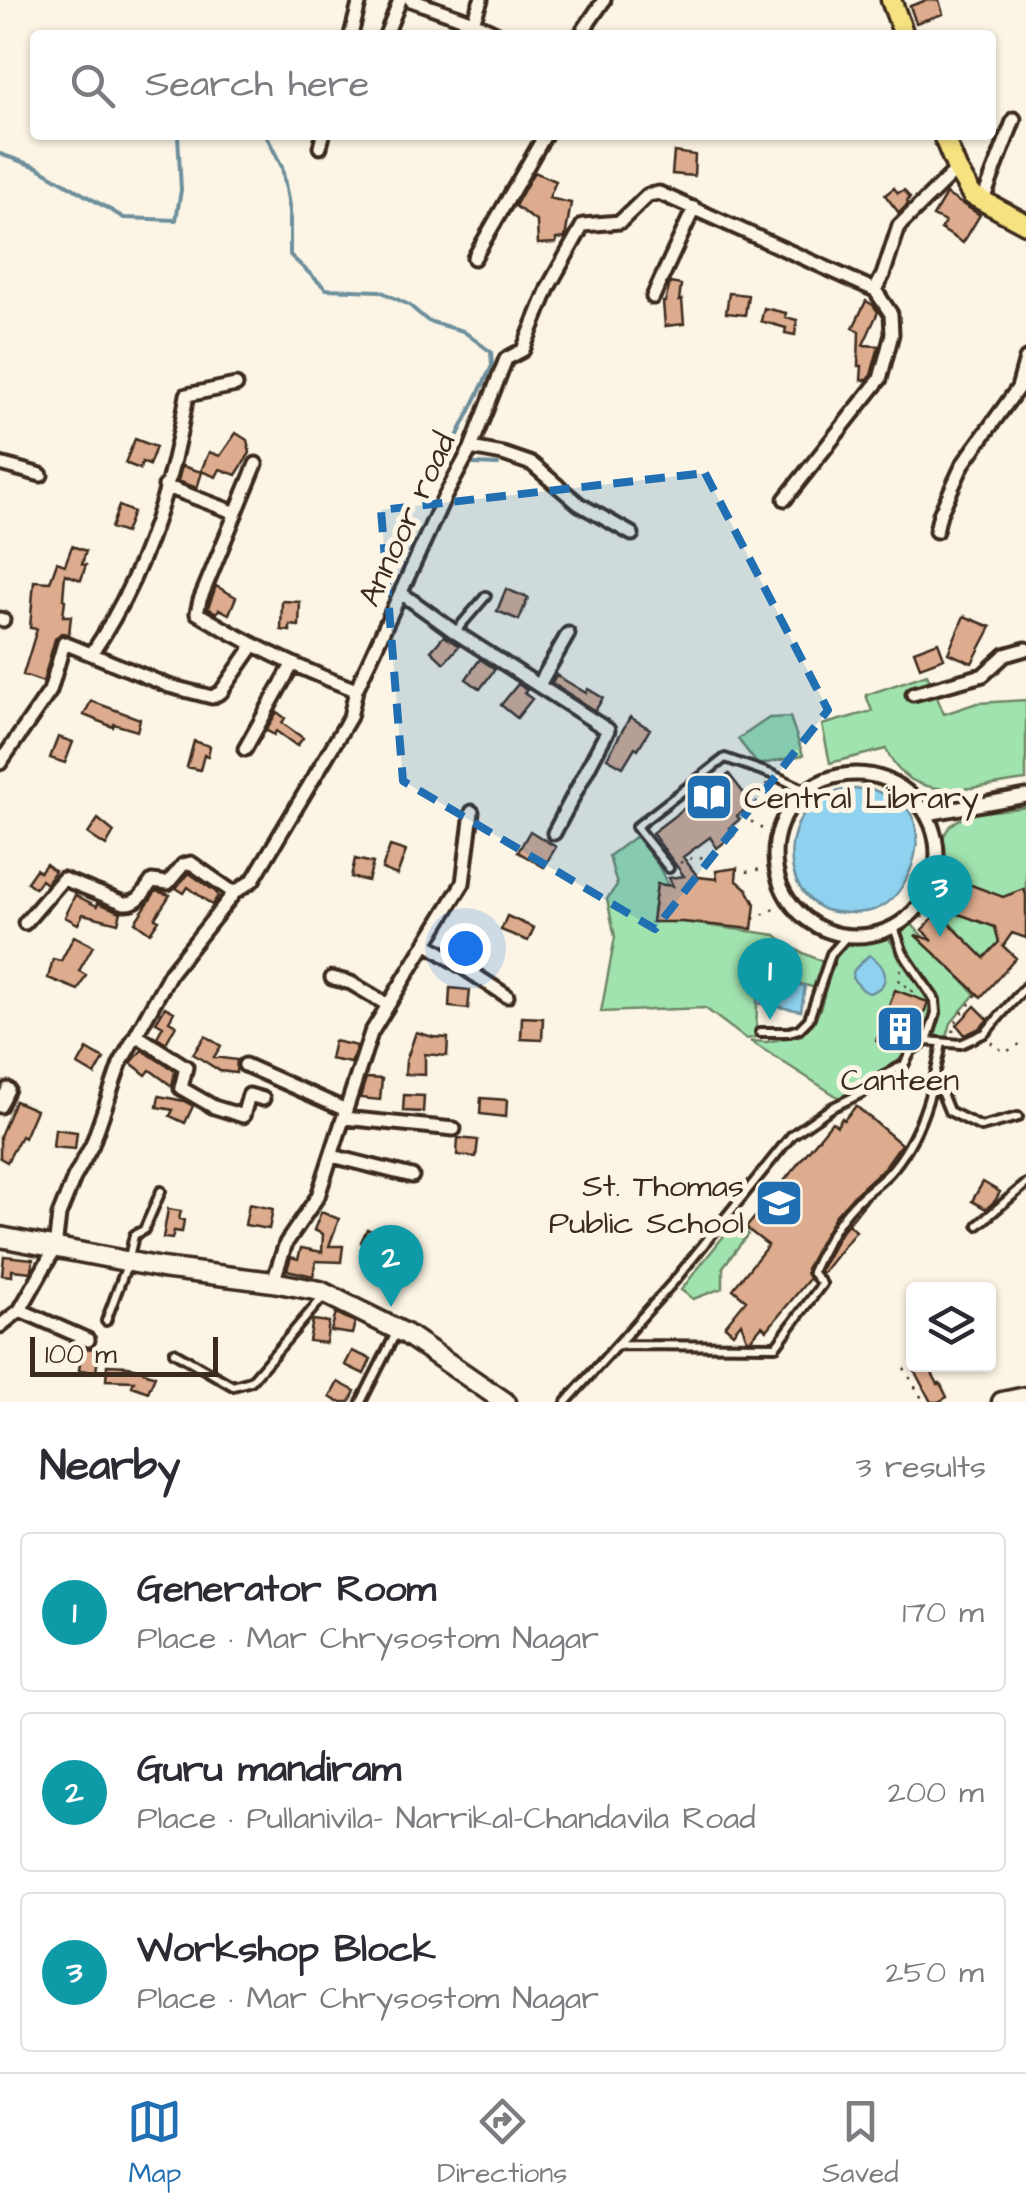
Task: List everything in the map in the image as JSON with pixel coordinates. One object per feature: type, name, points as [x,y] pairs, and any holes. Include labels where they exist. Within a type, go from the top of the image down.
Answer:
[{"type":"main road","points":[[892,0],[902,30]]},
{"type":"main road","points":[[945,140],[972,194],[1026,224]]},
{"type":"street","points":[[351,30],[360,0]]},
{"type":"street","points":[[388,30],[400,0]]},
{"type":"street","points":[[410,0],[490,30]]},
{"type":"street","points":[[473,22],[480,0]]},
{"type":"street","points":[[583,30],[604,0]]},
{"type":"street","points":[[982,200],[1014,118]]},
{"type":"street","points":[[474,258],[542,140]]},
{"type":"street","points":[[786,499],[880,379],[892,334],[890,314],[875,290],[899,226],[957,169]]},
{"type":"street","name":"Annoor road","points":[[20,1310],[55,1248],[59,1216],[92,1145],[120,1064],[171,972],[234,893],[253,880],[350,716],[356,690],[471,448],[506,359],[523,350],[549,286],[583,225],[620,222],[648,194],[659,193],[875,290]]},
{"type":"street","points":[[654,297],[694,208]]},
{"type":"street","points":[[936,531],[963,464],[1018,388],[1026,359]]},
{"type":"street","points":[[92,654],[140,568],[187,395],[236,385]]},
{"type":"street","points":[[471,448],[532,464],[579,504],[632,534]]},
{"type":"street","points":[[0,464],[41,475]]},
{"type":"street","points":[[256,464],[197,613],[292,665],[356,690]]},
{"type":"street","points":[[165,486],[236,513]]},
{"type":"street","points":[[401,593],[608,730],[554,833]]},
{"type":"street","points":[[540,685],[568,634]]},
{"type":"street","points":[[0,764],[50,691],[64,642],[169,686],[212,696],[221,692],[254,646]]},
{"type":"street","points":[[913,694],[983,675],[1005,655],[1026,649]]},
{"type":"street","points":[[245,749],[292,665]]},
{"type":"street","points":[[872,774],[894,782],[912,796],[927,814],[938,856],[934,889],[925,898],[920,912],[871,935],[847,936],[824,930],[804,917],[790,902],[778,877],[775,853],[779,829],[806,790],[826,778],[872,774]]},
{"type":"street","points":[[927,814],[1026,796]]},
{"type":"street","points":[[272,1282],[286,1243],[318,1196],[371,1033],[463,883],[472,812]]},
{"type":"street","points":[[25,923],[63,878],[132,904],[152,881],[168,883],[183,865],[191,863],[234,893]]},
{"type":"street","points":[[426,943],[507,996]]},
{"type":"street","points":[[332,978],[351,983],[388,1005]]},
{"type":"street","points":[[136,1035],[186,1067],[181,1088],[214,1107],[242,1116],[249,1095],[263,1099]]},
{"type":"street","points":[[246,1065],[345,1114],[454,1129]]},
{"type":"street","points":[[0,1106],[8,1089]]},
{"type":"street","points":[[332,1156],[412,1176]]},
{"type":"street","points":[[0,1237],[326,1294],[398,1330],[501,1401]]},
{"type":"street","points":[[0,1326],[20,1310],[88,1340]]},
{"type":"street","points":[[1002,1402],[1026,1397]]},
{"type":"lane","points":[[455,632],[486,596]]},
{"type":"lane","points":[[669,868],[636,827],[724,758],[806,790]]},
{"type":"lane","points":[[894,927],[904,953],[934,1000],[936,1012],[927,1041]]},
{"type":"lane","points":[[760,1032],[789,1032],[809,1019],[831,954],[847,936]]},
{"type":"lane","points":[[911,992],[918,975]]},
{"type":"lane","points":[[566,1402],[675,1280],[792,1136],[831,1108],[862,1094],[884,1074],[904,1065],[912,1050],[927,1041],[961,1044],[984,1033],[1026,986]]},
{"type":"lane","points":[[617,1345],[776,1346],[822,1284],[812,1272],[824,1245],[853,1204],[890,1172],[916,1134],[942,1042]]},
{"type":"lane","points":[[935,1077],[949,1111],[981,1127],[1018,1118]]},
{"type":"lane","points":[[978,1226],[1026,1184]]},
{"type":"lane","points":[[106,1322],[134,1235],[144,1230],[160,1191]]},
{"type":"lane","points":[[174,1352],[233,1386],[252,1382],[326,1294]]},
{"type":"lane","points":[[361,1402],[398,1330]]},
{"type":"path","points":[[771,774],[755,805],[742,815],[777,839]]},
{"type":"path","points":[[669,868],[712,856]]},
{"type":"path","points":[[746,872],[776,866]]},
{"type":"path","points":[[753,919],[790,902]]},
{"type":"path","points":[[900,984],[911,992]]},
{"type":"path","points":[[952,1043],[953,1025],[977,993]]},
{"type":"path","points":[[984,1033],[994,1046],[1006,1052],[1020,1044]]},
{"type":"path","points":[[904,1368],[924,1402]]},
{"type":"highlighted area","points":[[705,473],[828,710],[655,929],[403,781],[381,510]]},
{"type":"green space","points":[[927,674],[944,714],[977,703],[1026,700],[1026,780],[966,788],[928,786],[911,780],[897,768],[886,749],[830,763],[822,725],[872,711],[866,695]]},
{"type":"green space","points":[[790,717],[803,755],[758,765],[738,739],[769,718]]},
{"type":"green space","points":[[1026,807],[1026,908],[938,876],[943,837],[951,826],[974,814]]},
{"type":"green space","points":[[636,836],[668,885],[657,885],[652,921],[776,935],[790,947],[821,961],[826,958],[816,988],[758,973],[756,1037],[746,1039],[705,1008],[601,1012],[615,937],[607,899],[617,885],[609,856]]},
{"type":"green space","points":[[956,913],[995,927],[999,942],[984,958],[948,922]]},
{"type":"green space","points":[[907,919],[975,994],[951,1023],[947,1037],[940,1040],[935,1030],[939,1000],[894,927]]},
{"type":"green space","points":[[889,939],[932,1002],[927,1031],[898,1061],[841,1099],[750,1041],[802,1035],[817,1016],[833,964],[843,947]]},
{"type":"green space","points":[[734,1223],[748,1234],[723,1267],[723,1288],[693,1299],[681,1290]]},
{"type":"water","points":[[869,788],[900,802],[912,816],[917,843],[909,873],[893,898],[879,908],[853,913],[824,909],[812,902],[795,878],[793,838],[813,803],[841,791]]},
{"type":"water","points":[[869,955],[885,975],[882,986],[869,993],[852,978],[854,970]]},
{"type":"water","points":[[761,976],[805,986],[801,1011],[757,1003]]},
{"type":"building","points":[[939,0],[943,14],[916,23],[910,6]]},
{"type":"building","points":[[674,152],[695,155],[694,176],[672,174]]},
{"type":"building","points":[[534,172],[556,181],[549,198],[571,203],[565,238],[556,239],[556,243],[538,244],[537,222],[515,206]]},
{"type":"building","points":[[894,188],[898,193],[904,190],[910,198],[899,213],[885,195]]},
{"type":"building","points":[[946,194],[980,215],[963,243],[941,229],[945,222],[933,216]]},
{"type":"building","points":[[670,283],[681,285],[679,301],[682,300],[684,324],[665,326],[663,302]]},
{"type":"building","points":[[729,293],[748,295],[745,315],[726,313]]},
{"type":"building","points":[[866,301],[878,312],[863,345],[879,346],[871,375],[861,380],[859,331],[853,328]]},
{"type":"building","points":[[764,308],[797,320],[795,335],[785,333],[786,328],[761,321]]},
{"type":"building","points":[[236,433],[247,440],[250,453],[236,475],[220,469],[216,477],[201,471],[209,452],[220,456]]},
{"type":"building","points":[[135,439],[156,447],[149,465],[142,462],[140,469],[125,463]]},
{"type":"building","points":[[182,466],[202,472],[197,488],[178,481]]},
{"type":"building","points":[[119,506],[133,512],[125,533],[111,528]]},
{"type":"building","points":[[72,546],[86,551],[82,564],[86,565],[81,580],[65,574],[63,616],[71,616],[69,634],[61,633],[55,639],[43,682],[23,675],[37,629],[30,628],[34,581],[50,582],[57,562],[65,565]]},
{"type":"building","points":[[216,586],[236,597],[229,614],[208,608]]},
{"type":"building","points":[[506,589],[528,598],[519,620],[497,611]]},
{"type":"building","points":[[282,601],[300,602],[299,626],[290,625],[290,631],[281,630]]},
{"type":"building","points":[[964,616],[991,627],[972,663],[948,653]]},
{"type":"building","points":[[444,636],[459,646],[444,663],[431,651]]},
{"type":"building","points":[[938,642],[944,658],[920,667],[914,651]]},
{"type":"building","points":[[480,659],[495,669],[480,689],[466,679]]},
{"type":"building","points":[[556,675],[603,698],[595,711],[552,683]]},
{"type":"building","points":[[518,684],[532,699],[517,718],[501,705]]},
{"type":"building","points":[[91,701],[140,719],[137,731],[114,724],[113,727],[84,715]]},
{"type":"building","points":[[277,712],[285,718],[282,723],[303,738],[297,746],[276,731],[274,735],[266,730]]},
{"type":"building","points":[[630,717],[650,729],[623,767],[607,758]]},
{"type":"building","points":[[58,737],[73,742],[65,763],[50,758]]},
{"type":"building","points":[[194,741],[210,746],[200,770],[187,767]]},
{"type":"building","points":[[729,774],[752,804],[729,828],[734,835],[717,848],[710,837],[683,857],[698,877],[717,879],[716,871],[737,868],[736,880],[747,889],[755,904],[752,929],[652,922],[657,884],[673,886],[669,878],[684,876],[652,833]]},
{"type":"building","points":[[98,819],[114,832],[106,846],[88,834]]},
{"type":"building","points":[[530,831],[556,847],[544,867],[518,852]]},
{"type":"building","points":[[390,846],[406,851],[397,875],[382,869]]},
{"type":"building","points":[[355,859],[373,863],[368,881],[351,877]]},
{"type":"building","points":[[46,864],[55,871],[46,884],[41,880],[35,888],[27,882],[36,869],[40,872]]},
{"type":"building","points":[[189,873],[216,892],[218,896],[212,905],[188,887],[184,893],[176,888]]},
{"type":"building","points":[[955,879],[1003,897],[1024,889],[1026,895],[1026,938],[1012,933],[1003,946],[1016,958],[981,997],[915,935],[933,940],[922,930],[938,912],[984,958],[999,942],[995,927],[942,908],[947,902],[939,899],[945,886],[952,888]]},
{"type":"building","points":[[156,891],[170,895],[150,933],[135,922]]},
{"type":"building","points":[[75,895],[121,912],[118,923],[83,914],[78,924],[65,917]]},
{"type":"building","points":[[507,916],[534,928],[528,941],[501,930]]},
{"type":"building","points":[[74,936],[93,946],[79,971],[86,975],[78,990],[48,978],[53,959],[61,961]]},
{"type":"building","points":[[450,988],[470,990],[468,1009],[449,1007]]},
{"type":"building","name":"Canteen","points":[[895,990],[928,1002],[914,1041],[903,1052],[876,1041]]},
{"type":"building","points":[[975,1006],[988,1019],[965,1035],[957,1025]]},
{"type":"building","points":[[165,1007],[174,1012],[169,1021],[176,1025],[166,1043],[157,1037],[163,1026],[156,1022]]},
{"type":"building","points":[[522,1017],[543,1018],[542,1040],[521,1039]]},
{"type":"building","points":[[416,1032],[448,1038],[447,1056],[425,1054],[425,1075],[405,1074]]},
{"type":"building","points":[[205,1036],[221,1046],[214,1057],[237,1060],[236,1073],[220,1071],[193,1054]]},
{"type":"building","points":[[334,1041],[357,1046],[351,1063],[330,1059]]},
{"type":"building","points":[[87,1049],[104,1059],[95,1075],[78,1065]]},
{"type":"building","points":[[142,1050],[175,1071],[172,1086],[150,1070],[146,1075],[131,1063]]},
{"type":"building","points":[[366,1078],[382,1079],[380,1100],[360,1098]]},
{"type":"building","points":[[404,1095],[424,1096],[423,1112],[403,1111]]},
{"type":"building","points":[[159,1096],[193,1106],[185,1123],[170,1116],[173,1110],[157,1107]]},
{"type":"building","points":[[481,1098],[507,1100],[506,1117],[480,1114]]},
{"type":"building","points":[[15,1101],[36,1110],[24,1138],[21,1136],[7,1162],[0,1158],[0,1136]]},
{"type":"building","points":[[856,1106],[901,1144],[884,1168],[835,1216],[806,1269],[809,1279],[767,1330],[762,1326],[747,1339],[741,1323],[733,1333],[725,1326],[746,1300],[733,1289],[768,1245],[746,1228],[832,1122],[837,1126]]},
{"type":"building","points":[[55,1129],[77,1132],[75,1149],[53,1147]]},
{"type":"building","points":[[458,1138],[478,1140],[476,1157],[457,1155]]},
{"type":"building","points":[[983,1182],[1000,1192],[986,1209],[972,1201]]},
{"type":"building","points":[[868,1200],[848,1224],[856,1231],[822,1274],[820,1271],[841,1232]]},
{"type":"building","points":[[249,1204],[273,1209],[269,1229],[245,1225]]},
{"type":"building","points":[[168,1209],[181,1211],[179,1219],[184,1220],[182,1232],[174,1231],[172,1239],[163,1238]]},
{"type":"building","points":[[321,1212],[339,1219],[329,1246],[343,1246],[341,1262],[316,1261],[313,1276],[287,1270],[291,1257],[298,1259],[301,1248],[322,1252],[323,1234],[314,1230]]},
{"type":"building","points":[[367,1229],[400,1244],[389,1268],[367,1263],[369,1258],[362,1255],[366,1244],[361,1242]]},
{"type":"building","points":[[4,1256],[33,1259],[31,1272],[12,1270],[12,1276],[2,1275]]},
{"type":"building","points":[[336,1313],[355,1322],[352,1334],[331,1331]]},
{"type":"building","points":[[313,1320],[329,1322],[326,1343],[309,1341]]},
{"type":"building","points":[[82,1348],[99,1349],[96,1372],[79,1370]]},
{"type":"building","points":[[352,1351],[371,1359],[364,1374],[345,1365]]},
{"type":"building","points":[[107,1365],[129,1366],[155,1376],[148,1392],[132,1386],[134,1381],[106,1380]]},
{"type":"building","points":[[915,1372],[931,1372],[940,1383],[947,1397],[931,1402]]},
{"type":"building","points":[[338,1382],[355,1391],[350,1402],[330,1397]]},
{"type":"waterway","points":[[0,154],[37,167],[124,218],[176,220],[181,190],[178,140]]},
{"type":"waterway","points":[[268,140],[282,167],[290,211],[290,255],[326,289],[380,291],[409,305],[428,321],[463,331],[491,352],[492,366],[444,463],[450,463]]},
{"type":"waterway","points":[[474,464],[498,465]]},
{"type":"place","name":"Central Library","points":[[709,797]]},
{"type":"place","name":"Workshop Block","points":[[940,937]]},
{"type":"place","name":"Generator Room","points":[[770,1020]]},
{"type":"place","name":"Canteen","points":[[900,1029]]},
{"type":"place","name":"St. Thomas Public School","points":[[779,1203]]},
{"type":"place","name":"Guru mandiram","points":[[391,1307]]}]
